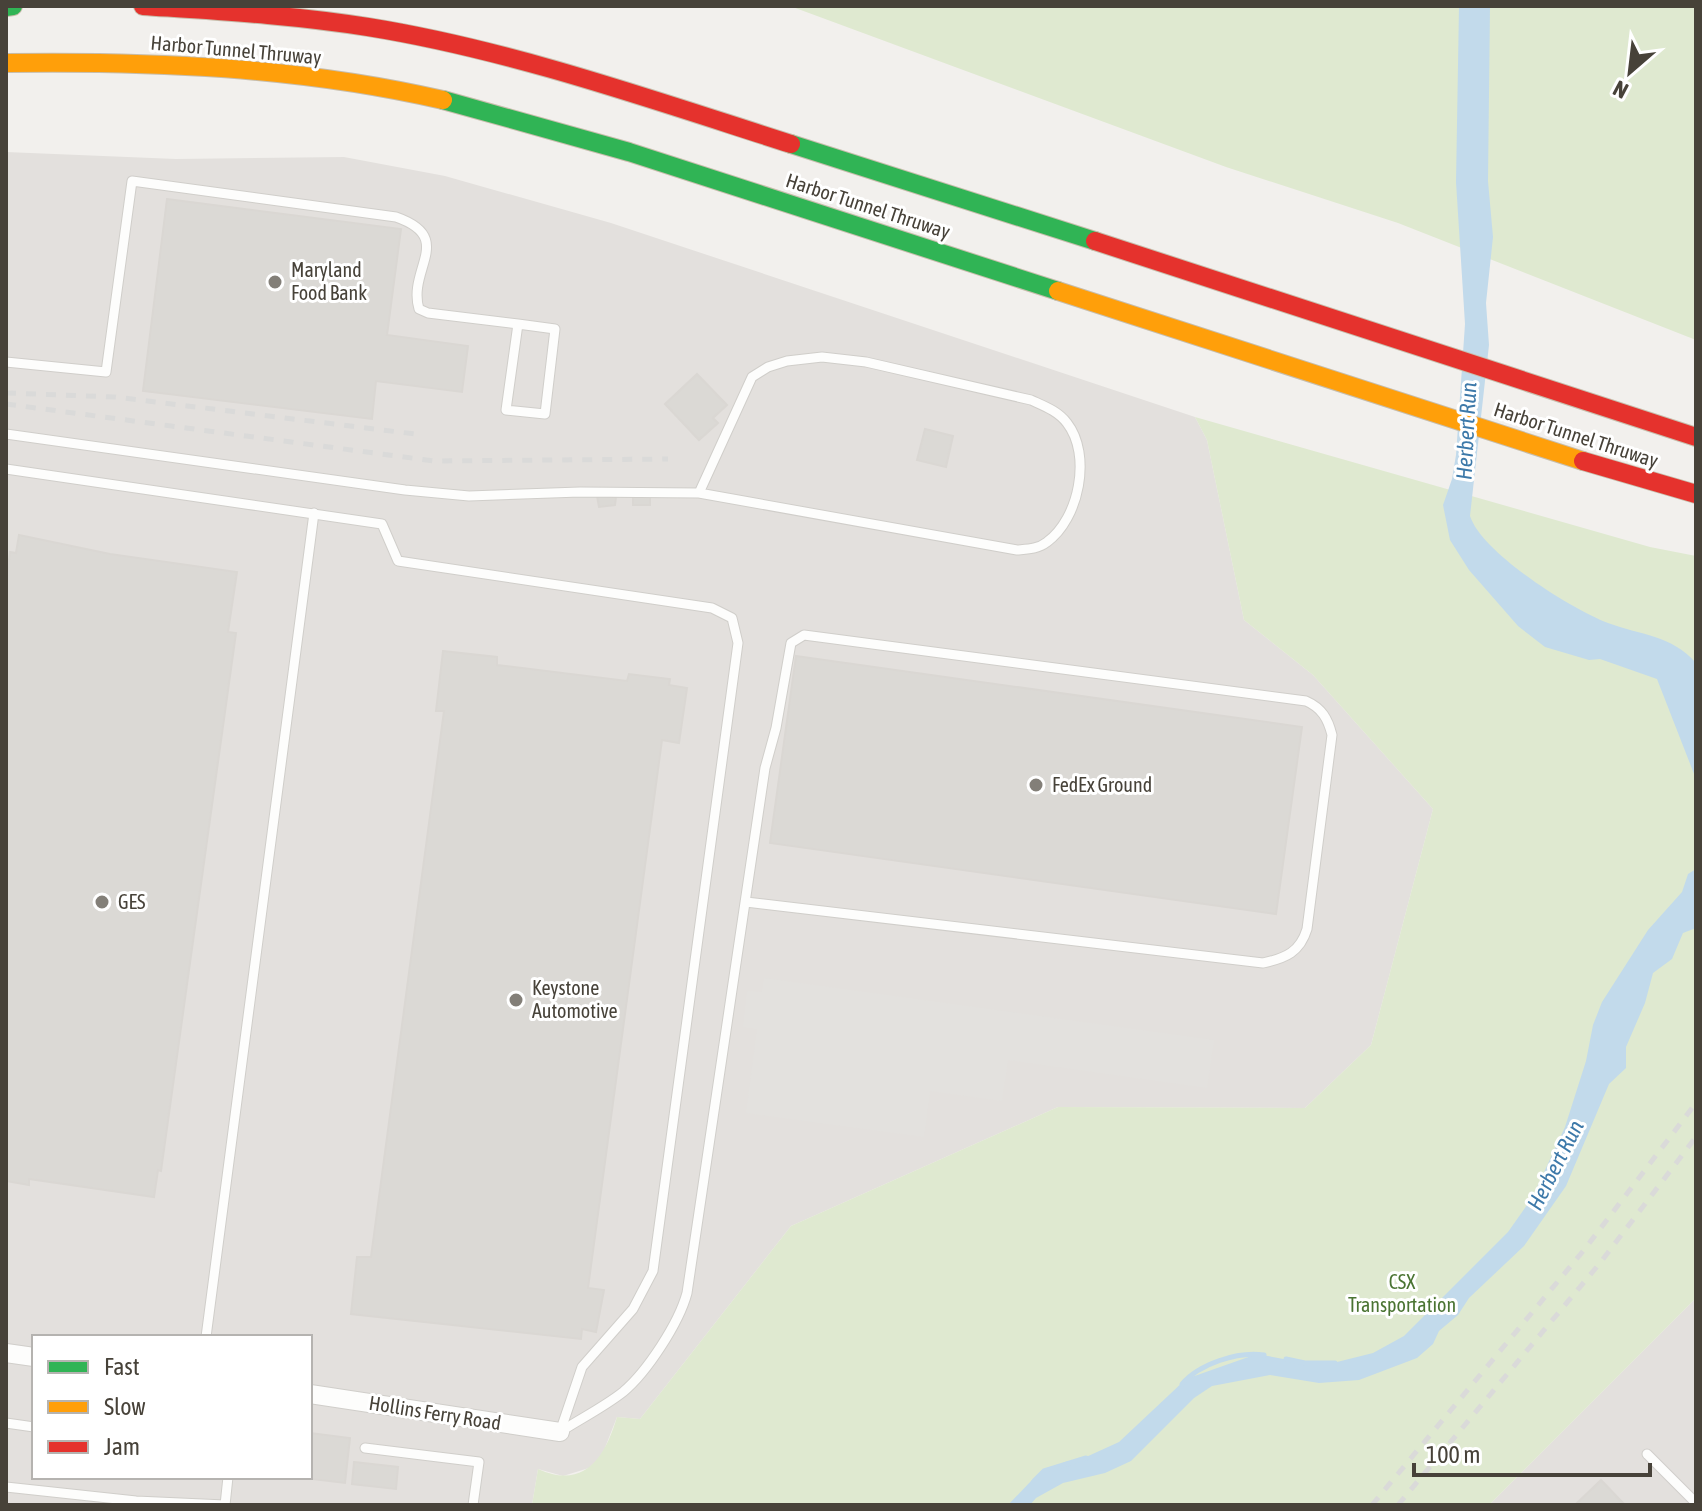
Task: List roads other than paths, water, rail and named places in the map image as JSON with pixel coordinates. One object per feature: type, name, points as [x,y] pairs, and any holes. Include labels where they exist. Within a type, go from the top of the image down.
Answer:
[{"type":"highway","points":[[6,7],[13,6]]},
{"type":"highway","name":"Harbor Tunnel Thruway","points":[[143,6],[267,14],[369,27],[534,65],[1395,337],[1696,437]]},
{"type":"highway","name":"Harbor Tunnel Thruway","points":[[6,63],[73,61],[324,78],[497,112],[1641,480],[1696,494]]},
{"type":"street","points":[[6,1353],[32,1357]]},
{"type":"street","name":"Hollins Ferry Road","points":[[312,1394],[560,1432]]},
{"type":"lane","points":[[6,362],[106,372],[132,181],[396,217],[415,224],[422,231],[427,244],[416,299],[419,309],[428,313],[518,324],[555,329],[545,414],[506,410],[518,324]]},
{"type":"lane","points":[[6,434],[389,488],[469,496],[580,492],[699,493],[1017,550],[1033,549],[1056,533],[1065,519],[1081,476],[1081,458],[1078,441],[1069,424],[1048,407],[1031,400],[866,362],[822,357],[787,361],[768,367],[752,377],[699,493]]},
{"type":"lane","points":[[6,469],[382,524],[398,561],[712,608],[732,618],[738,643],[653,1271],[633,1309],[582,1367],[560,1432]]},
{"type":"lane","points":[[206,1335],[314,513]]},
{"type":"lane","points":[[560,1432],[623,1392],[651,1359],[682,1314],[765,768],[776,728],[791,643],[804,635],[1306,701],[1317,706],[1329,723],[1332,735],[1307,929],[1297,949],[1281,959],[1263,963],[746,902]]},
{"type":"lane","points":[[6,1423],[32,1427]]},
{"type":"lane","points":[[365,1448],[479,1462],[473,1505]]},
{"type":"lane","points":[[1647,1454],[1696,1503]]},
{"type":"lane","points":[[6,1487],[136,1501],[225,1505],[228,1479]]},
{"type":"water","points":[[1459,6],[1490,6],[1488,181],[1493,237],[1486,303],[1489,345],[1470,516],[1491,546],[1551,593],[1608,623],[1666,641],[1696,663],[1696,779],[1657,679],[1600,659],[1589,660],[1545,647],[1518,626],[1469,570],[1450,540],[1443,505],[1456,455],[1465,324],[1456,182]]},
{"type":"water","points":[[1696,869],[1696,928],[1683,933],[1672,959],[1653,973],[1645,1003],[1626,1047],[1626,1068],[1609,1084],[1566,1186],[1524,1246],[1469,1298],[1458,1315],[1439,1331],[1433,1344],[1417,1358],[1359,1380],[1319,1383],[1270,1375],[1212,1386],[1194,1398],[1131,1461],[1105,1473],[1063,1483],[1036,1498],[1030,1505],[1008,1505],[1032,1480],[1065,1462],[1086,1457],[1119,1442],[1186,1379],[1257,1354],[1305,1363],[1337,1362],[1373,1353],[1404,1336],[1508,1232],[1532,1198],[1565,1127],[1602,1002],[1648,930],[1682,892],[1688,874]]},
{"type":"waterway","name":"Herbert Run","points":[[1182,1384],[1198,1370],[1220,1360],[1264,1355]]},
{"type":"waterway","name":"Herbert Run","points":[[1286,1359],[1305,1363],[1335,1363]]},
{"type":"waterway","name":"Herbert Run","points":[[1034,1481],[1044,1471],[1086,1458]]},
{"type":"railway","points":[[6,393],[115,397],[415,434]]},
{"type":"railway","points":[[6,404],[434,461],[668,459]]},
{"type":"railway","points":[[1372,1505],[1584,1250],[1696,1103]]},
{"type":"railway","points":[[1398,1505],[1600,1263],[1696,1137]]},
{"type":"place","name":"Maryland Food Bank","points":[[275,282]]},
{"type":"place","name":"FedEx Ground","points":[[1036,785]]},
{"type":"place","name":"GES","points":[[102,902]]},
{"type":"place","name":"Keystone Automotive","points":[[516,1000]]},
{"type":"park label","name":"CSX Transportation","points":[[1402,1294]]}]
